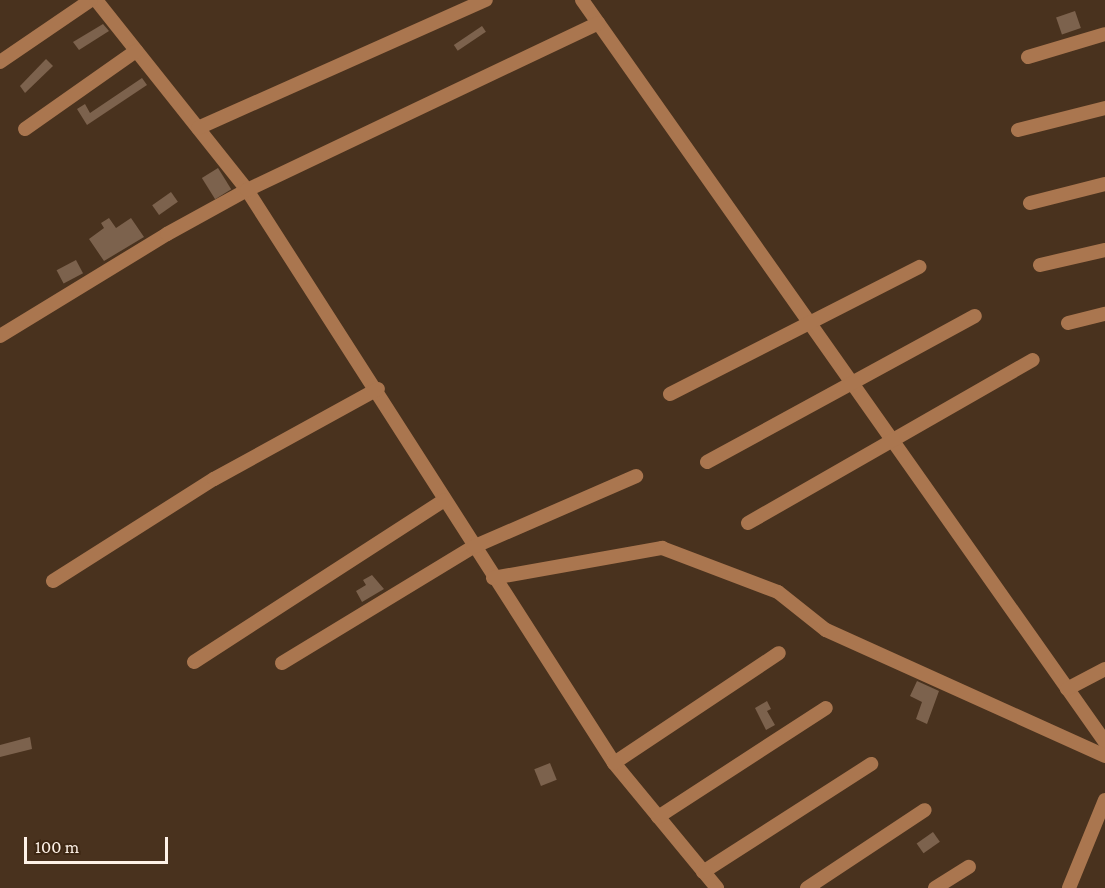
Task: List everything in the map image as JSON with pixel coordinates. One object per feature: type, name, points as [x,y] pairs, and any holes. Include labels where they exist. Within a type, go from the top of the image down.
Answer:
[{"type":"street","points":[[0,62],[93,0],[247,190],[378,389],[473,547],[614,763],[717,888]]},
{"type":"street","points":[[198,128],[486,0]]},
{"type":"street","points":[[582,0],[1105,742]]},
{"type":"street","points":[[0,336],[167,234],[247,190],[598,23]]},
{"type":"street","points":[[1028,57],[1105,34]]},
{"type":"street","points":[[25,129],[136,51]]},
{"type":"street","points":[[1018,130],[1105,108]]},
{"type":"street","points":[[1030,203],[1105,184]]},
{"type":"street","points":[[1040,265],[1105,250]]},
{"type":"street","points":[[670,394],[919,267]]},
{"type":"street","points":[[1068,323],[1105,314]]},
{"type":"street","points":[[707,462],[975,316]]},
{"type":"street","points":[[748,523],[1033,360]]},
{"type":"street","points":[[53,581],[214,479],[378,389]]},
{"type":"street","points":[[282,663],[473,547],[636,476]]},
{"type":"street","points":[[194,662],[444,500]]},
{"type":"street","points":[[493,578],[662,548],[778,592],[826,630],[1105,756]]},
{"type":"street","points":[[614,763],[779,653]]},
{"type":"street","points":[[1067,689],[1105,669]]},
{"type":"street","points":[[658,817],[826,708]]},
{"type":"street","points":[[703,872],[871,764]]},
{"type":"street","points":[[1069,888],[1105,800]]},
{"type":"street","points":[[807,888],[924,810]]},
{"type":"street","points":[[935,888],[969,867]]},
{"type":"building","points":[[1075,11],[1081,28],[1062,35],[1056,18]]},
{"type":"building","points":[[103,24],[109,31],[79,50],[73,42]]},
{"type":"building","points":[[482,26],[486,32],[458,51],[454,45]]},
{"type":"building","points":[[46,59],[53,66],[25,93],[20,86]]},
{"type":"building","points":[[142,78],[147,85],[87,125],[77,109],[85,104],[90,113]]},
{"type":"building","points":[[218,168],[231,189],[215,199],[202,178]]},
{"type":"building","points":[[171,192],[178,202],[159,215],[152,205]]},
{"type":"building","points":[[109,218],[116,228],[131,218],[144,237],[104,261],[89,239],[104,228],[101,223]]},
{"type":"building","points":[[76,260],[83,273],[64,284],[57,270]]},
{"type":"building","points":[[372,575],[384,589],[362,602],[356,591],[366,585],[363,580]]},
{"type":"building","points":[[917,681],[939,691],[927,724],[916,719],[922,702],[910,696]]},
{"type":"building","points":[[767,701],[771,709],[767,711],[775,725],[766,730],[755,708]]},
{"type":"building","points":[[30,737],[32,749],[0,757],[0,745]]},
{"type":"building","points":[[550,763],[557,780],[541,786],[534,769]]},
{"type":"building","points":[[933,832],[940,842],[923,853],[917,843]]}]
